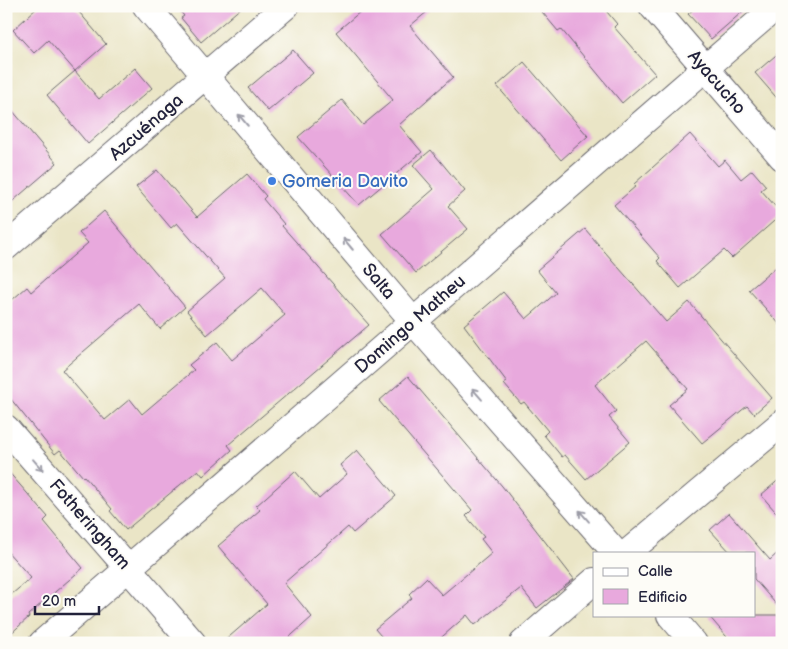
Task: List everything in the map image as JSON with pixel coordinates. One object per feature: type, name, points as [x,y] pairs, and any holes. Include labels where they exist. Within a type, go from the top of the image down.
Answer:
[{"type":"street","name":"Salta","points":[[146,6],[413,321],[615,552]]},
{"type":"street","name":"Azcuénaga","points":[[6,247],[286,6]]},
{"type":"street","name":"Ayacucho","points":[[652,6],[782,157]]},
{"type":"street","name":"Domingo Matheu","points":[[42,643],[778,6]]},
{"type":"street","points":[[628,552],[782,423]]},
{"type":"street","name":"Fotheringham","points":[[6,428],[193,643]]},
{"type":"street","points":[[523,643],[593,582]]},
{"type":"street","points":[[671,616],[694,643]]},
{"type":"building","points":[[39,6],[74,6],[106,44],[75,71],[48,40],[34,53],[13,30]]},
{"type":"building","points":[[176,6],[243,6],[201,42],[181,18],[184,16]]},
{"type":"building","points":[[367,6],[434,6],[410,26],[453,77],[399,125],[422,152],[359,205],[298,137],[342,100],[363,125],[393,100],[336,32]]},
{"type":"building","points":[[537,6],[602,6],[617,24],[614,27],[655,74],[622,103],[561,29],[558,31]]},
{"type":"building","points":[[697,6],[749,6],[711,39],[688,14]]},
{"type":"building","points":[[293,50],[313,73],[268,111],[248,88]]},
{"type":"building","points":[[782,50],[782,104],[755,73]]},
{"type":"building","points":[[524,62],[588,136],[561,160],[497,86]]},
{"type":"building","points":[[135,68],[152,88],[88,144],[47,95],[75,71],[99,99]]},
{"type":"building","points":[[6,103],[57,163],[6,207]]},
{"type":"building","points":[[690,134],[718,166],[725,160],[741,179],[752,170],[766,186],[761,190],[782,214],[732,258],[724,250],[680,288],[657,261],[660,258],[614,205],[636,186],[634,184]]},
{"type":"building","points":[[431,150],[465,191],[448,206],[468,229],[416,273],[382,234],[434,189],[413,165]]},
{"type":"building","points":[[157,170],[197,217],[247,174],[266,196],[263,199],[284,224],[282,226],[369,325],[228,445],[232,450],[203,476],[198,470],[126,530],[110,511],[112,509],[84,476],[60,450],[55,454],[6,393],[6,305],[27,287],[31,292],[88,243],[79,233],[104,211],[185,307],[160,329],[139,304],[62,370],[105,420],[130,399],[142,414],[194,370],[189,365],[217,342],[232,360],[285,315],[262,288],[207,335],[187,311],[225,278],[177,223],[171,228],[136,187]]},
{"type":"building","points":[[585,229],[666,322],[689,302],[772,398],[754,414],[747,406],[702,443],[669,405],[688,389],[646,341],[595,385],[616,411],[609,417],[630,442],[586,479],[565,455],[562,457],[544,435],[548,431],[524,402],[521,404],[504,384],[507,382],[464,325],[503,292],[526,319],[556,293],[537,270]]},
{"type":"building","points":[[782,262],[782,327],[749,290]]},
{"type":"building","points":[[408,376],[502,486],[574,579],[537,608],[521,588],[475,625],[467,615],[435,643],[387,643],[375,629],[412,598],[409,594],[426,578],[442,595],[492,553],[481,539],[484,537],[466,516],[472,510],[379,401]]},
{"type":"building","points":[[357,450],[396,496],[353,533],[348,527],[284,583],[312,617],[283,643],[222,643],[267,604],[218,546],[260,510],[256,506],[295,471],[319,499],[347,474],[340,465]]},
{"type":"building","points":[[6,469],[48,517],[44,521],[83,568],[28,615],[29,617],[6,638],[6,599],[31,578],[6,550]]},
{"type":"building","points":[[782,477],[782,519],[761,495]]},
{"type":"building","points":[[729,513],[770,560],[782,549],[782,611],[756,581],[756,552],[730,552],[710,530]]},
{"type":"building","points":[[782,615],[782,643],[732,643],[709,616]]},
{"type":"place","name":"Gomeria Davito","points":[[272,181]]}]
